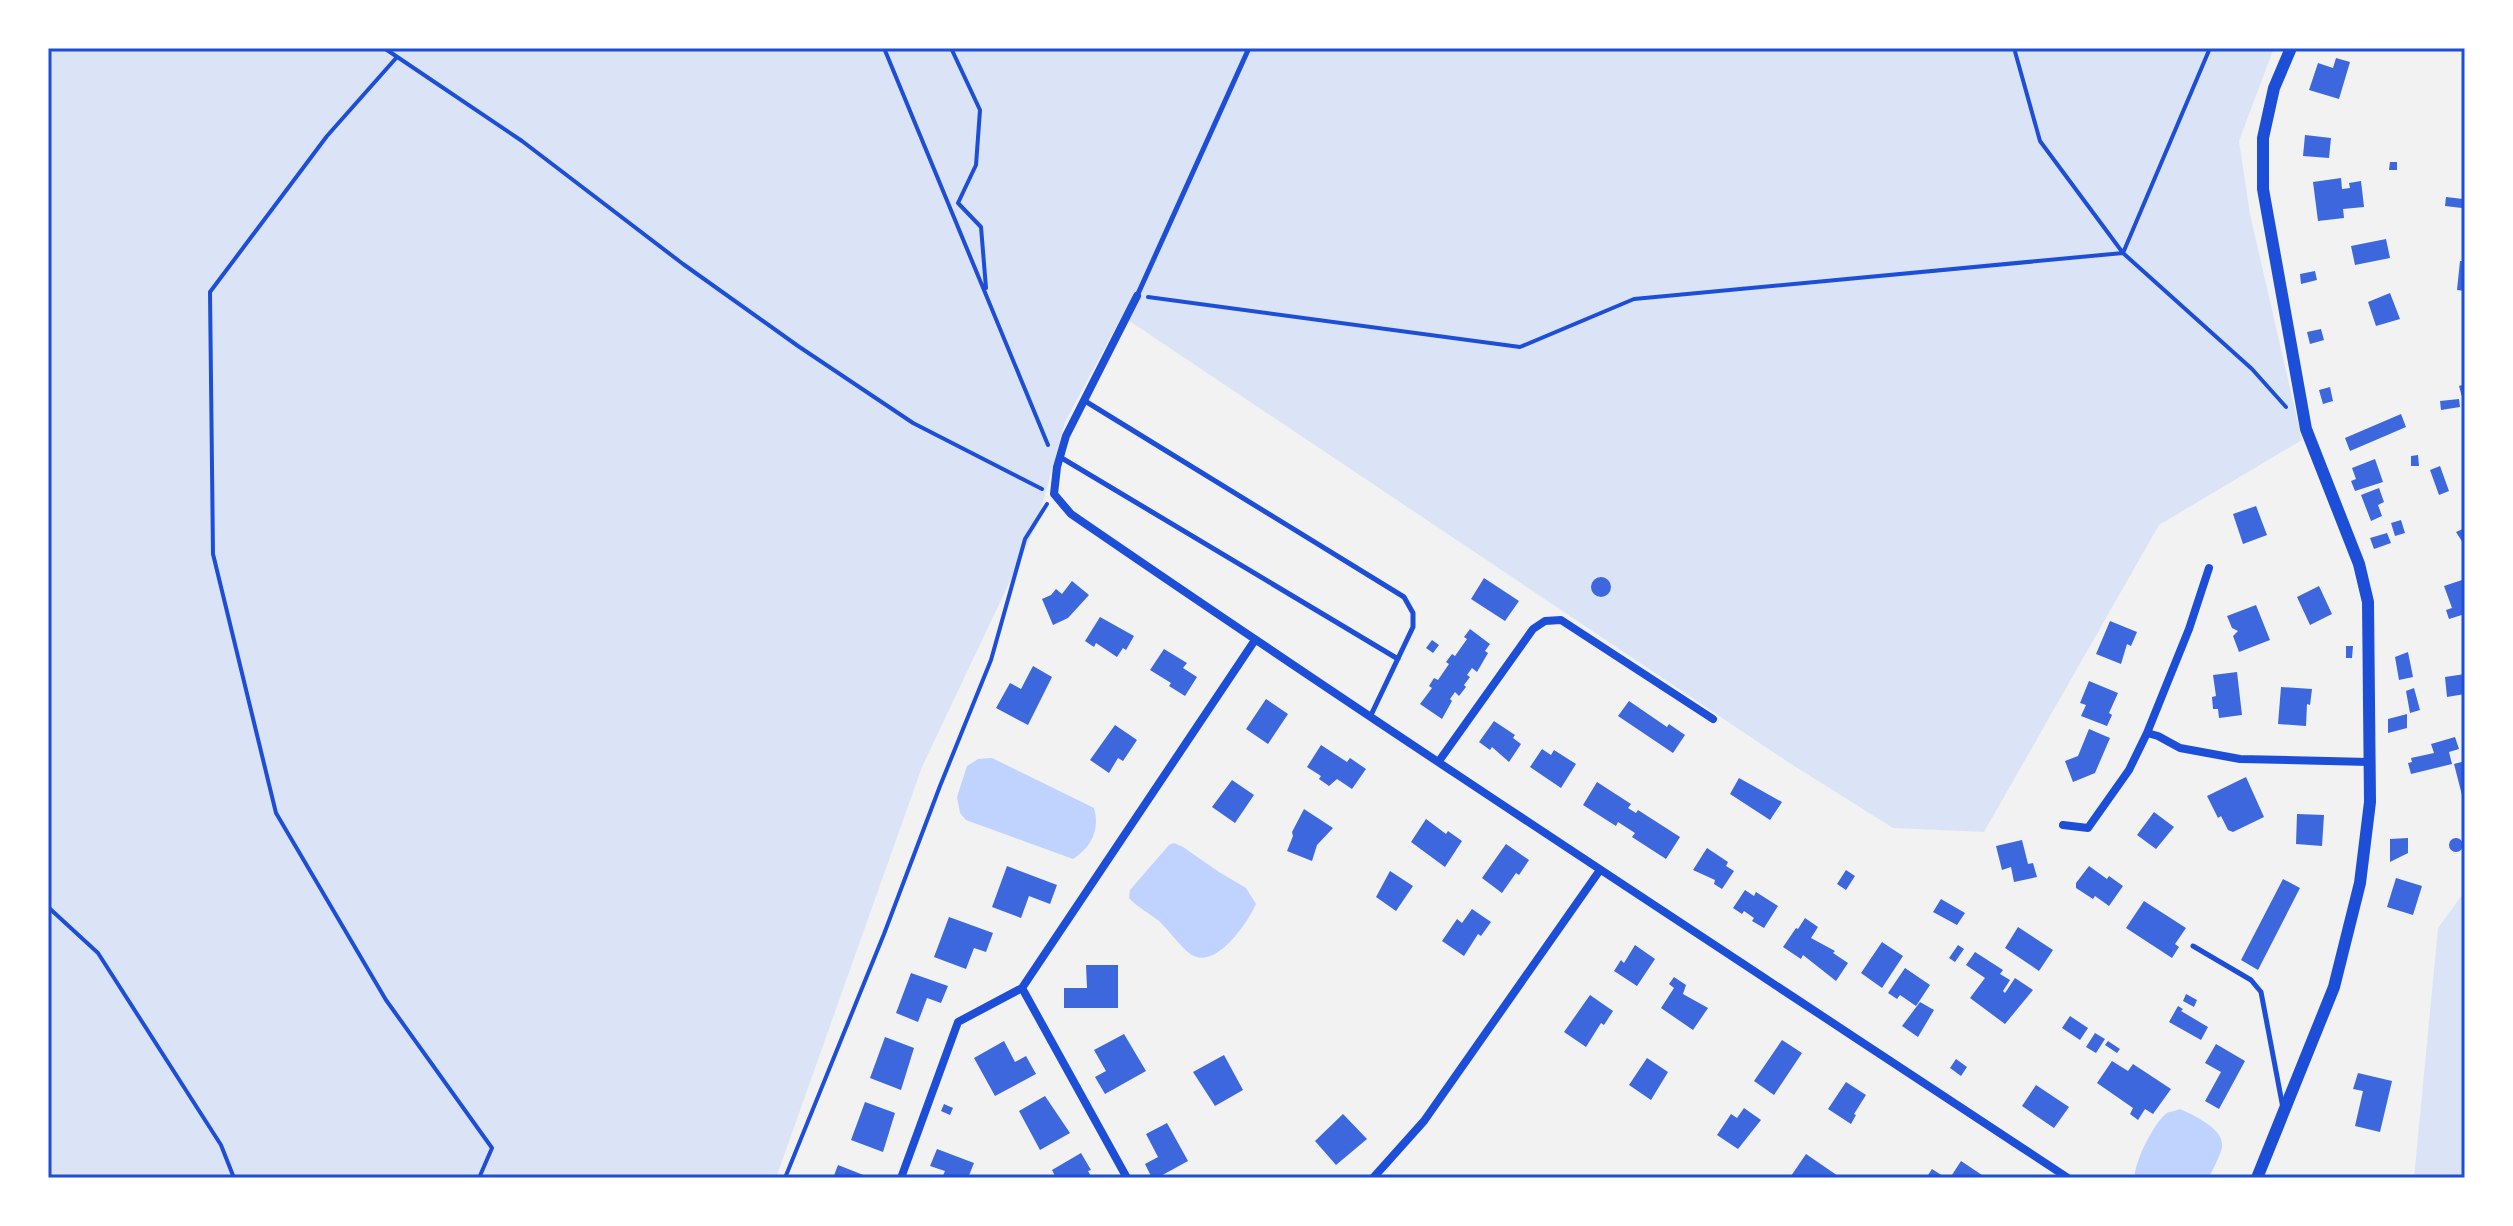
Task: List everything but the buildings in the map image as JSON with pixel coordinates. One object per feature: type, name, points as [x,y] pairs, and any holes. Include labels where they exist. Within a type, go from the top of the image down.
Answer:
[{"type":"street","points":[[2257,1178],[2334,987],[2360,883],[2370,802],[2368,602],[2359,564],[2306,429],[2263,189],[2263,138],[2274,88],[2291,48]]},
{"type":"street","points":[[1137,296],[1066,436],[1057,467],[1054,494],[1071,514],[1600,870],[2068,1178]]},
{"type":"street","points":[[2063,825],[2088,828],[2129,770],[2189,629],[2209,568]]},
{"type":"street","points":[[1439,761],[1533,629],[1545,621],[1561,620],[1713,719]]},
{"type":"street","points":[[901,1178],[958,1022],[1022,988],[1255,640]]},
{"type":"street","points":[[2147,733],[2180,748],[2240,759],[2369,762]]},
{"type":"street","points":[[1373,1178],[1424,1121],[1600,870]]},
{"type":"street","points":[[1022,988],[1127,1178]]},
{"type":"lane","points":[[1137,296],[1249,48]]},
{"type":"lane","points":[[1085,401],[1404,597],[1413,613],[1413,627],[1371,715]]},
{"type":"lane","points":[[1060,457],[1398,659]]},
{"type":"lane","points":[[2193,946],[2251,980],[2261,992],[2283,1113]]},
{"type":"path","points":[[384,48],[522,141],[683,264],[875,398],[913,423],[1054,494],[1025,539],[991,660],[785,1178]]},
{"type":"path","points":[[884,48],[1057,467]]},
{"type":"path","points":[[951,48],[980,110],[976,165],[958,203],[981,227],[986,295]]},
{"type":"path","points":[[2014,48],[2040,141],[2123,253],[2252,369],[2306,429]]},
{"type":"path","points":[[2123,253],[2210,48]]},
{"type":"path","points":[[397,57],[327,136],[210,292],[213,554],[276,813],[386,1000],[492,1148],[479,1178]]},
{"type":"path","points":[[1137,296],[1520,347],[1634,299],[2123,253]]},
{"type":"path","points":[[48,907],[98,953],[221,1145],[234,1178]]},
{"type":"shaded area","points":[[48,48],[2274,48],[2239,141],[2250,214],[2302,440],[2159,525],[1984,832],[1893,828],[1791,764],[1122,316],[1065,422],[1037,524],[922,767],[776,1178],[48,1178]]},
{"type":"shaded area","points":[[2465,891],[2465,1178],[2414,1178],[2438,928]]},
{"type":"water","points":[[992,758],[1094,808],[1095,830],[1085,849],[1073,859],[966,820],[960,813],[957,797],[967,766],[978,759]]},
{"type":"water","points":[[1174,843],[1246,888],[1256,904],[1231,941],[1213,955],[1203,958],[1190,953],[1159,921],[1129,898],[1130,890]]},
{"type":"water","points":[[2180,1109],[2207,1124],[2222,1140],[2221,1151],[2209,1178],[2135,1178],[2141,1153],[2151,1133],[2167,1113]]}]
